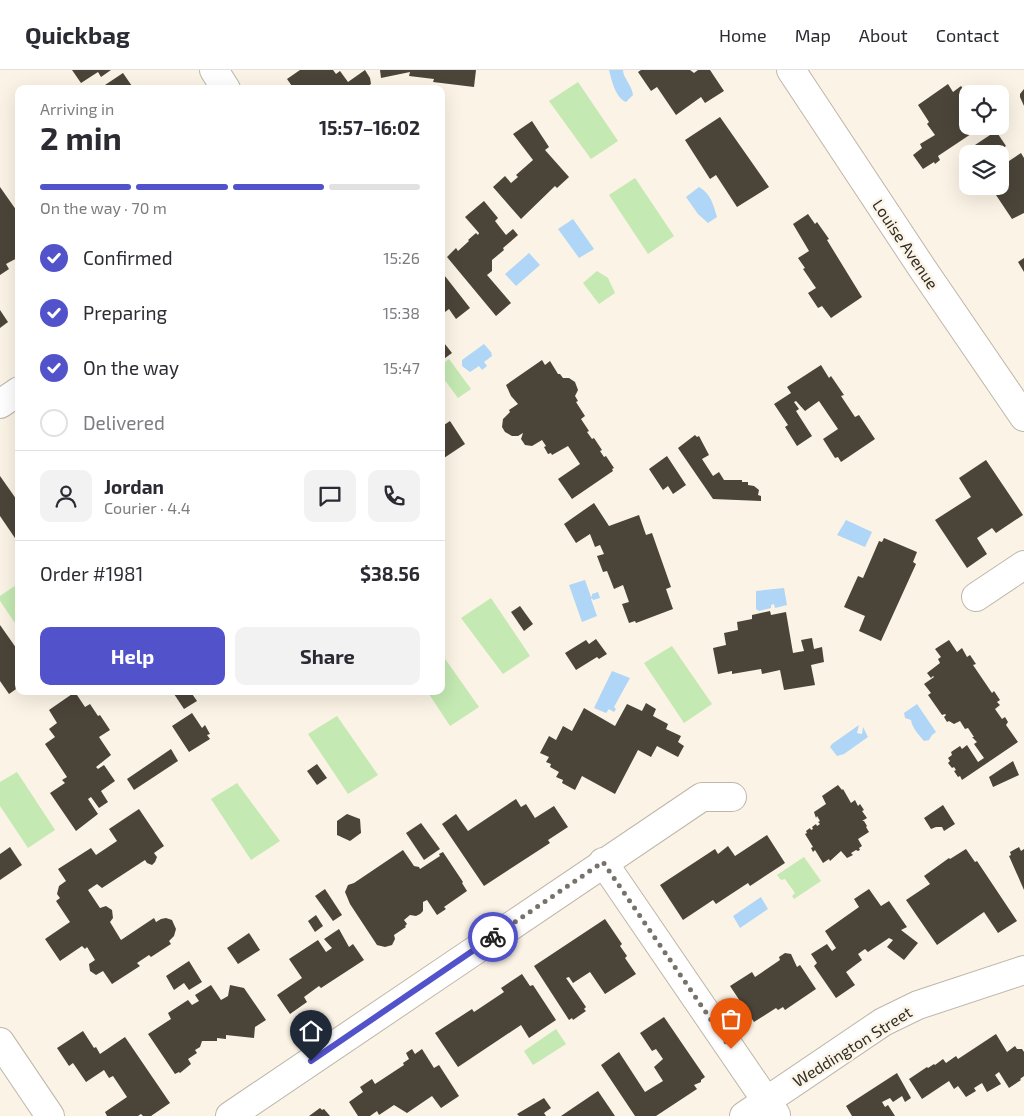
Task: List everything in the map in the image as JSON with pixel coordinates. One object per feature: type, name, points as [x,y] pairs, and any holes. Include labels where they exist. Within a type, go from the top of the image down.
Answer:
[{"type":"street","points":[[214,70],[223,85]]},
{"type":"street","name":"Louise Avenue","points":[[791,70],[922,268],[1020,403]]},
{"type":"street","points":[[0,404],[15,394]]},
{"type":"street","points":[[976,597],[1024,565]]},
{"type":"street","points":[[230,1116],[603,862],[702,797],[732,797]]},
{"type":"street","points":[[603,862],[772,1108]]},
{"type":"street","name":"Weddington Street","points":[[744,1116],[772,1108],[884,1022],[918,1005],[1024,970]]},
{"type":"street","points":[[0,1042],[50,1116]]},
{"type":"green space","points":[[578,82],[618,141],[591,159],[549,101]]},
{"type":"green space","points":[[635,178],[674,236],[648,254],[609,195]]},
{"type":"green space","points":[[597,271],[608,278],[615,293],[599,304],[583,283]]},
{"type":"green space","points":[[449,359],[471,389],[458,398],[445,380],[445,362]]},
{"type":"green space","points":[[15,586],[15,623],[0,601],[0,596]]},
{"type":"green space","points":[[491,598],[530,656],[503,674],[461,618]]},
{"type":"green space","points":[[672,646],[712,704],[684,723],[644,663]]},
{"type":"green space","points":[[445,659],[479,707],[450,726],[430,695],[445,695]]},
{"type":"green space","points":[[337,716],[378,775],[348,794],[308,734]]},
{"type":"green space","points":[[17,772],[55,830],[28,848],[0,806],[0,782]]},
{"type":"green space","points":[[237,783],[280,841],[251,860],[211,799]]},
{"type":"green space","points":[[804,857],[821,881],[794,899],[792,896],[795,893],[785,879],[781,880],[777,875]]},
{"type":"green space","points":[[556,1029],[566,1044],[533,1065],[524,1051]]},
{"type":"water","points":[[609,70],[623,70],[633,95],[626,102],[617,93]]},
{"type":"water","points":[[699,187],[709,196],[717,217],[708,223],[698,214],[686,197]]},
{"type":"water","points":[[573,219],[594,249],[579,258],[558,229]]},
{"type":"water","points":[[529,253],[540,265],[516,286],[505,274]]},
{"type":"water","points":[[484,344],[492,356],[484,362],[487,366],[482,370],[479,366],[470,372],[462,366],[462,360]]},
{"type":"water","points":[[846,520],[872,532],[865,547],[837,535]]},
{"type":"water","points":[[585,580],[591,597],[592,594],[598,592],[600,598],[591,599],[597,616],[582,622],[569,585]]},
{"type":"water","points":[[784,588],[787,605],[775,608],[774,604],[771,605],[771,608],[759,611],[756,609],[756,591]]},
{"type":"water","points":[[612,671],[630,678],[614,707],[616,709],[614,712],[609,709],[606,713],[594,708]]},
{"type":"water","points":[[917,704],[936,732],[929,740],[924,741],[914,729],[911,720],[905,718],[904,713]]},
{"type":"water","points":[[859,725],[857,733],[862,734],[863,727],[868,737],[844,754],[837,756],[830,747],[832,744]]},
{"type":"water","points":[[761,897],[768,909],[740,928],[733,916]]},
{"type":"building","points":[[72,70],[111,70],[101,77],[98,72],[81,83]]},
{"type":"building","points":[[300,70],[333,70],[336,74],[340,71],[348,82],[365,70],[371,84],[291,85],[287,79]]},
{"type":"building","points":[[380,70],[476,70],[474,87],[433,82],[434,79],[409,76],[410,72],[381,78]]},
{"type":"building","points":[[641,70],[690,70],[694,73],[698,70],[710,70],[724,91],[705,103],[701,97],[676,115],[657,87],[651,91],[638,72]]},
{"type":"building","points":[[123,73],[131,85],[105,85]]},
{"type":"building","points":[[948,84],[953,92],[959,88],[959,135],[970,135],[938,156],[940,160],[935,164],[934,162],[923,169],[913,155],[922,148],[920,144],[935,135],[927,124],[929,122],[918,105]]},
{"type":"building","points":[[1024,89],[1024,106],[1020,94]]},
{"type":"building","points":[[720,117],[769,187],[737,207],[716,175],[710,179],[685,140]]},
{"type":"building","points":[[532,121],[549,147],[545,150],[569,177],[557,188],[555,186],[521,219],[493,187],[505,176],[511,183],[518,177],[516,175],[533,160],[513,134]]},
{"type":"building","points":[[990,135],[999,135],[1005,145],[975,145]]},
{"type":"building","points":[[1021,153],[1024,158],[1024,213],[1012,219],[996,195],[1009,195],[1009,161]]},
{"type":"building","points":[[0,187],[15,208],[15,259],[6,264],[9,269],[0,275]]},
{"type":"building","points":[[484,201],[498,218],[495,221],[506,235],[513,229],[518,235],[492,260],[492,271],[487,275],[511,303],[496,316],[447,257],[456,248],[458,251],[476,233],[478,235],[479,233],[465,217]]},
{"type":"building","points":[[808,214],[815,224],[817,222],[829,239],[827,240],[862,297],[831,318],[822,306],[818,308],[808,293],[816,288],[798,258],[809,251],[793,224]]},
{"type":"building","points":[[1024,258],[1024,272],[1018,262]]},
{"type":"building","points":[[445,276],[470,308],[456,319],[449,309],[445,312]]},
{"type":"building","points":[[0,310],[8,322],[0,328]]},
{"type":"building","points":[[445,344],[452,353],[445,358]]},
{"type":"building","points":[[542,360],[545,365],[550,361],[558,374],[575,382],[578,390],[575,396],[578,401],[576,402],[585,416],[581,419],[589,431],[587,432],[592,439],[594,438],[604,457],[606,456],[614,468],[612,469],[613,471],[572,499],[558,479],[580,464],[568,446],[552,455],[551,453],[548,454],[542,440],[532,446],[525,445],[521,439],[523,433],[518,436],[512,436],[505,432],[502,427],[503,419],[510,412],[509,410],[518,404],[511,396],[506,385]]},
{"type":"building","points":[[821,365],[829,378],[831,376],[844,395],[841,396],[855,417],[859,415],[875,439],[841,462],[838,457],[835,458],[823,439],[838,429],[819,401],[805,411],[796,401],[794,402],[799,409],[796,411],[812,436],[797,446],[785,427],[788,425],[774,404],[791,393],[787,387]]},
{"type":"building","points":[[450,421],[465,444],[445,457],[445,424]]},
{"type":"building","points":[[695,435],[699,436],[709,455],[702,459],[713,476],[719,472],[724,480],[748,482],[748,485],[754,486],[759,490],[758,495],[761,496],[761,501],[713,499],[678,448]]},
{"type":"building","points":[[667,456],[686,485],[673,494],[668,486],[663,490],[649,469]]},
{"type":"building","points":[[986,460],[1023,515],[996,533],[992,528],[977,538],[987,554],[967,568],[935,520],[971,497],[959,478]]},
{"type":"building","points":[[0,476],[15,497],[15,538],[0,516]]},
{"type":"building","points":[[594,503],[609,526],[639,515],[646,535],[652,533],[671,587],[666,589],[673,609],[636,623],[635,621],[629,623],[622,604],[629,602],[623,585],[614,589],[607,571],[603,572],[597,556],[604,554],[600,545],[595,547],[590,534],[576,543],[564,524]]},
{"type":"building","points":[[884,538],[917,552],[913,562],[916,564],[881,641],[859,631],[865,616],[844,607],[858,576],[863,578],[879,541],[882,542]]},
{"type":"building","points":[[520,606],[533,624],[524,631],[511,612]]},
{"type":"building","points":[[770,611],[771,615],[786,612],[793,653],[804,651],[801,640],[812,638],[814,649],[822,647],[824,662],[811,665],[815,685],[784,690],[780,670],[762,674],[761,669],[732,674],[732,671],[718,674],[713,648],[726,645],[724,633],[738,630],[737,622],[752,619],[752,615]]},
{"type":"building","points":[[0,625],[15,646],[15,690],[9,694],[0,681]]},
{"type":"building","points":[[596,639],[607,654],[599,659],[597,657],[576,670],[565,653],[586,640],[589,644]]},
{"type":"building","points":[[949,640],[957,652],[962,648],[967,657],[970,655],[976,664],[973,665],[992,693],[994,691],[1000,700],[997,702],[1000,705],[995,709],[1002,719],[1005,717],[1008,722],[1006,725],[1018,742],[962,780],[954,771],[956,770],[954,767],[952,768],[948,763],[950,761],[948,758],[952,755],[951,752],[960,746],[962,749],[967,745],[978,762],[984,758],[974,744],[977,742],[972,737],[974,737],[968,728],[965,729],[960,721],[954,724],[949,721],[947,722],[944,717],[946,715],[942,715],[928,695],[931,693],[924,684],[934,677],[931,678],[927,673],[940,663],[938,659],[941,657],[935,649]]},
{"type":"building","points":[[71,695],[77,695],[85,707],[90,704],[110,730],[99,737],[111,755],[96,767],[98,769],[104,765],[115,781],[101,791],[108,802],[99,808],[91,797],[88,799],[98,814],[76,831],[50,793],[65,783],[62,780],[67,777],[45,744],[55,737],[49,729],[57,723],[49,710]]},
{"type":"building","points":[[175,695],[193,695],[197,701],[184,709]]},
{"type":"building","points":[[646,703],[656,709],[653,716],[668,724],[666,729],[681,736],[678,742],[684,746],[678,757],[657,746],[651,757],[638,750],[615,794],[582,776],[575,790],[562,783],[563,780],[556,777],[559,772],[550,767],[551,764],[546,762],[549,757],[540,753],[549,736],[556,740],[563,726],[572,731],[584,708],[615,726],[627,704],[642,711]]},
{"type":"building","points":[[192,713],[202,728],[205,725],[210,734],[207,735],[210,739],[189,752],[172,726]]},
{"type":"building","points":[[171,749],[178,761],[134,790],[127,779]]},
{"type":"building","points":[[1013,761],[1019,775],[993,787],[989,777]]},
{"type":"building","points":[[317,764],[327,778],[317,785],[307,771]]},
{"type":"building","points":[[838,785],[843,789],[851,803],[855,800],[858,806],[860,804],[864,810],[862,811],[867,818],[862,821],[864,821],[869,832],[858,839],[862,846],[859,848],[860,850],[851,853],[853,855],[847,858],[841,851],[830,861],[829,859],[823,863],[815,850],[813,852],[811,848],[813,847],[805,834],[810,828],[811,830],[813,829],[812,827],[816,824],[817,826],[820,824],[814,812],[826,804],[822,796]]},
{"type":"building","points":[[516,799],[521,807],[526,804],[535,818],[554,806],[568,827],[548,840],[550,843],[484,886],[442,824],[456,814],[468,831]]},
{"type":"building","points":[[943,805],[955,824],[944,831],[942,827],[931,829],[924,818]]},
{"type":"building","points":[[139,809],[164,846],[154,853],[157,857],[155,862],[152,865],[145,860],[102,888],[97,884],[88,890],[100,908],[106,906],[112,910],[113,918],[110,922],[121,940],[154,918],[156,922],[166,918],[172,920],[176,929],[174,936],[169,941],[171,944],[151,957],[149,955],[137,963],[140,966],[112,984],[103,971],[96,975],[90,971],[89,964],[95,960],[87,947],[85,949],[82,946],[60,961],[45,939],[70,922],[56,901],[60,898],[57,894],[59,886],[66,881],[58,869],[91,848],[96,855],[117,841],[109,829]]},
{"type":"building","points":[[347,814],[360,819],[361,833],[350,841],[337,835],[337,821]]},
{"type":"building","points":[[421,823],[440,849],[424,860],[406,833]]},
{"type":"building","points":[[767,835],[785,863],[750,886],[748,883],[716,904],[713,900],[683,920],[660,885],[715,849],[718,854],[728,846],[735,856]]},
{"type":"building","points":[[10,847],[22,865],[0,880],[0,854]]},
{"type":"building","points":[[1019,847],[1021,851],[1024,849],[1024,890],[1009,856],[1011,855],[1010,852]]},
{"type":"building","points":[[966,849],[975,862],[977,861],[1017,921],[998,933],[984,912],[937,945],[906,900],[930,884],[924,876],[949,858]]},
{"type":"building","points":[[403,850],[414,866],[420,869],[443,852],[467,891],[444,907],[446,909],[437,915],[427,900],[423,902],[423,911],[416,916],[410,915],[404,920],[407,924],[406,927],[394,935],[395,939],[392,945],[385,947],[377,945],[350,904],[345,892],[348,885],[354,883]]},
{"type":"building","points":[[325,889],[342,915],[333,921],[315,896]]},
{"type":"building","points":[[869,889],[881,906],[889,901],[907,927],[901,930],[918,943],[904,960],[887,947],[893,940],[889,938],[868,952],[865,949],[858,954],[862,960],[846,972],[855,985],[836,998],[814,966],[817,963],[811,954],[827,944],[832,951],[836,948],[825,931],[859,907],[854,899]]},
{"type":"building","points":[[316,915],[323,926],[315,932],[308,921]]},
{"type":"building","points":[[605,919],[622,944],[620,946],[627,956],[625,958],[636,974],[605,994],[590,972],[573,983],[569,977],[566,978],[586,1007],[584,1009],[586,1011],[573,1020],[572,1018],[569,1020],[534,966]]},
{"type":"building","points":[[339,929],[349,947],[353,944],[364,960],[321,988],[319,986],[304,997],[307,1002],[290,1014],[277,995],[302,978],[289,959],[318,940],[326,952],[332,948],[324,939]]},
{"type":"building","points":[[249,933],[260,950],[238,964],[227,948]]},
{"type":"building","points":[[785,953],[791,954],[797,967],[800,965],[816,989],[785,1010],[783,1007],[778,1010],[776,1008],[754,1022],[730,986],[752,972],[755,977],[780,960],[779,957]]},
{"type":"building","points":[[189,961],[202,982],[189,990],[184,983],[174,990],[166,976]]},
{"type":"building","points":[[522,974],[530,986],[533,985],[556,1020],[529,1038],[521,1025],[458,1067],[435,1033],[472,1009],[474,1012],[504,992],[501,988]]},
{"type":"building","points":[[211,985],[221,1000],[228,996],[230,985],[244,988],[266,1020],[255,1027],[254,1038],[226,1035],[226,1039],[217,1038],[217,1041],[202,1041],[200,1047],[195,1050],[197,1053],[188,1059],[191,1064],[180,1073],[175,1074],[148,1034],[171,1019],[168,1013],[188,1000],[192,1005],[199,1001],[195,995]]},
{"type":"building","points":[[664,1017],[705,1077],[701,1082],[694,1085],[697,1089],[656,1116],[635,1116],[601,1065],[619,1052],[645,1092],[663,1081],[654,1067],[663,1059],[656,1049],[652,1051],[640,1033]]},
{"type":"building","points":[[83,1031],[100,1054],[125,1037],[170,1103],[151,1116],[143,1116],[141,1114],[138,1116],[107,1116],[105,1112],[127,1097],[113,1076],[109,1078],[104,1070],[86,1082],[73,1063],[69,1066],[57,1048]]},
{"type":"building","points":[[996,1034],[1007,1052],[1015,1046],[1024,1052],[1024,1076],[1021,1080],[1009,1088],[999,1072],[995,1075],[1001,1084],[987,1092],[982,1083],[974,1088],[976,1091],[966,1097],[958,1086],[954,1089],[949,1081],[922,1099],[909,1079],[943,1059],[946,1063],[956,1056],[958,1059]]},
{"type":"building","points":[[412,1049],[415,1054],[422,1049],[434,1068],[439,1065],[459,1096],[441,1108],[432,1096],[407,1113],[394,1105],[379,1115],[377,1111],[370,1116],[358,1116],[349,1102],[363,1092],[360,1087],[372,1079],[375,1084],[404,1065],[403,1063],[409,1059],[406,1053]]},
{"type":"building","points":[[897,1073],[911,1098],[905,1102],[902,1096],[893,1102],[890,1098],[882,1102],[885,1107],[888,1105],[895,1116],[852,1116],[846,1106]]},
{"type":"building","points":[[598,1091],[615,1116],[561,1116]]},
{"type":"building","points":[[544,1098],[551,1108],[544,1113],[546,1116],[519,1116],[517,1114]]},
{"type":"building","points":[[320,1108],[324,1109],[330,1116],[309,1116]]},
{"type":"way so far","points":[[493,937],[603,862],[731,1049]]},
{"type":"route","points":[[311,1061],[493,937]]}]
